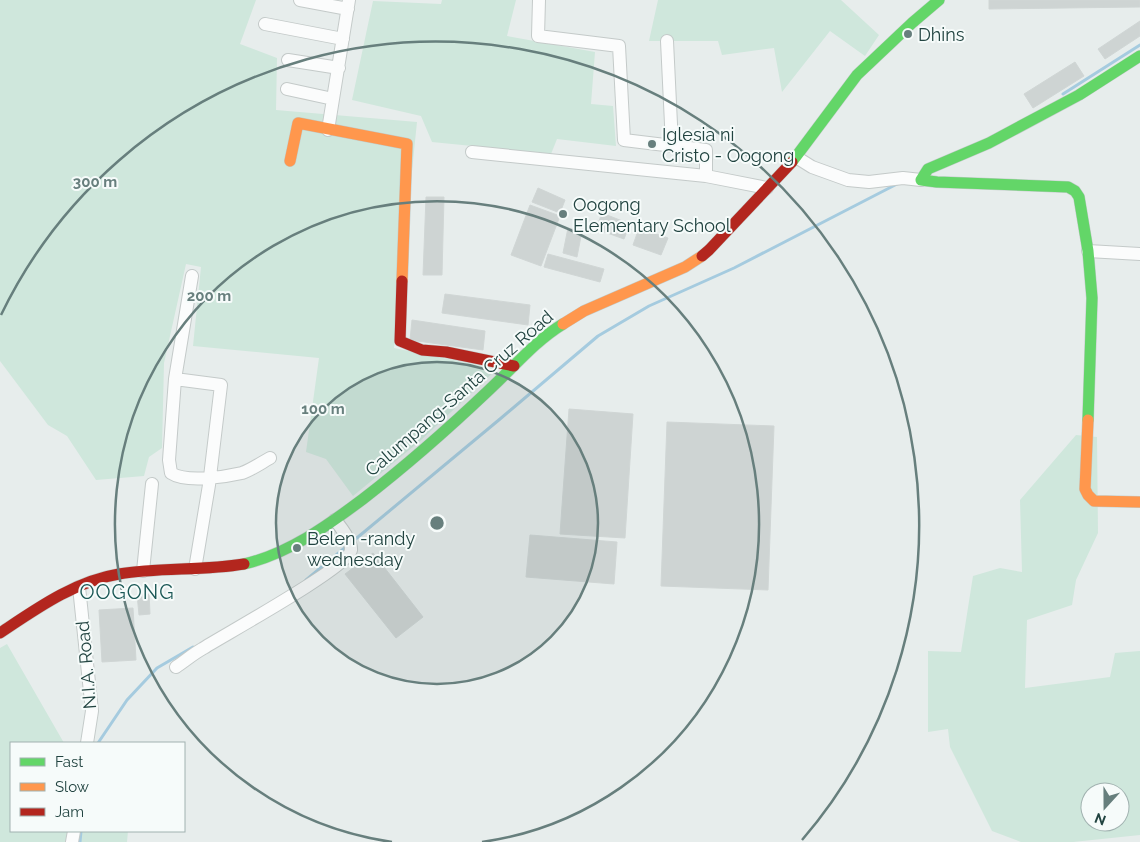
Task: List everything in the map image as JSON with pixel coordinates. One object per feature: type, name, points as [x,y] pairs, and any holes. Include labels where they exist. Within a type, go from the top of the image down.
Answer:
[{"type":"street","points":[[300,0],[349,4],[328,130]]},
{"type":"street","points":[[539,0],[538,36],[618,46],[624,140],[706,150],[706,176]]},
{"type":"street","name":"Calumpang-Santa Cruz Road","points":[[0,633],[20,619],[79,587],[98,579],[116,574],[195,569],[236,564],[262,558],[284,549],[335,520],[427,448],[558,326],[584,311],[698,260],[796,157],[857,75],[939,0]]},
{"type":"street","points":[[264,24],[343,40]]},
{"type":"street","points":[[667,41],[672,145]]},
{"type":"street","points":[[919,180],[928,169],[989,143],[1071,99],[1140,56]]},
{"type":"street","points":[[288,60],[338,68]]},
{"type":"street","points":[[287,89],[333,99]]},
{"type":"street","points":[[290,160],[298,123],[407,144],[400,342],[422,350],[456,354],[514,366]]},
{"type":"street","points":[[472,152],[706,176],[767,188]]},
{"type":"street","points":[[796,157],[812,167],[848,180],[869,182],[903,178],[937,182],[1068,187],[1075,191],[1079,197],[1088,251],[1092,298],[1085,489],[1094,501],[1140,502]]},
{"type":"street","points":[[1088,251],[1140,254]]},
{"type":"street","points":[[192,276],[175,380],[169,460],[171,473],[176,477],[210,478],[243,472],[270,458]]},
{"type":"street","points":[[175,380],[221,385],[210,478],[195,569]]},
{"type":"street","points":[[143,571],[152,484]]},
{"type":"street","points":[[176,666],[288,598],[349,555],[351,545],[335,520]]},
{"type":"street","name":"N.I.A. Road","points":[[79,587],[92,711],[88,742]]},
{"type":"green space","points":[[0,0],[256,0],[240,44],[277,58],[276,110],[417,122],[394,348],[497,369],[420,441],[353,496],[326,459],[306,452],[319,358],[193,346],[201,267],[186,264],[164,363],[162,448],[149,457],[144,476],[96,480],[67,436],[48,425],[0,361]]},
{"type":"green space","points":[[442,0],[516,0],[507,36],[595,52],[591,104],[613,106],[616,146],[557,139],[551,154],[432,142],[421,116],[352,100],[373,1],[441,4]]},
{"type":"green space","points":[[658,0],[841,0],[879,35],[865,56],[830,31],[782,92],[774,48],[722,55],[718,41],[649,41]]},
{"type":"green space","points":[[1076,435],[1097,437],[1098,533],[1076,580],[1072,605],[1027,620],[1025,688],[1110,677],[1115,653],[1140,651],[1140,835],[1073,842],[1021,842],[992,831],[950,747],[948,729],[928,732],[928,651],[961,652],[973,576],[1000,568],[1022,572],[1020,500]]},
{"type":"green space","points":[[7,644],[63,742],[10,742],[10,832],[128,832],[127,842],[0,842],[0,648]]},
{"type":"building","points":[[989,0],[1140,0],[1140,7],[989,9]]},
{"type":"building","points":[[1140,21],[1140,36],[1105,59],[1098,49]]},
{"type":"building","points":[[1075,62],[1084,76],[1033,108],[1024,94]]},
{"type":"building","points":[[538,188],[565,200],[560,213],[532,202]]},
{"type":"building","points":[[426,197],[444,197],[442,275],[423,275]]},
{"type":"building","points":[[530,205],[560,216],[541,266],[511,255]]},
{"type":"building","points":[[602,213],[630,224],[624,239],[596,229]]},
{"type":"building","points":[[568,228],[582,231],[577,257],[563,253]]},
{"type":"building","points":[[639,228],[668,238],[661,255],[633,245]]},
{"type":"building","points":[[548,254],[604,269],[600,282],[544,267]]},
{"type":"building","points":[[445,294],[530,305],[528,325],[442,313]]},
{"type":"building","points":[[412,320],[485,331],[483,350],[410,340]]},
{"type":"building","points":[[569,409],[633,414],[625,538],[560,534]]},
{"type":"building","points":[[667,422],[774,426],[768,590],[661,586]]},
{"type":"building","points":[[530,535],[617,542],[614,584],[526,577]]},
{"type":"building","points":[[373,553],[423,617],[396,638],[345,574]]},
{"type":"building","points":[[149,592],[150,614],[139,615],[137,594]]},
{"type":"building","points":[[133,608],[136,660],[102,662],[99,610]]},
{"type":"waterway","points":[[1063,94],[1140,45]]},
{"type":"waterway","points":[[352,542],[598,336],[649,306],[734,268],[897,184]]},
{"type":"waterway","points":[[306,580],[347,546]]},
{"type":"waterway","points":[[99,742],[127,700],[157,668],[193,647]]},
{"type":"waterway","points":[[80,842],[81,832]]},
{"type":"traffic: fast","points":[[792,162],[857,75],[939,0]]},
{"type":"traffic: fast","points":[[1088,420],[1092,298],[1088,251],[1079,197],[1075,191],[1068,187],[921,180],[928,169],[989,143],[1079,95],[1140,56]]},
{"type":"traffic: fast","points":[[244,564],[276,553],[307,538],[363,499],[428,446],[534,347],[563,324]]},
{"type":"traffic: slow","points":[[290,161],[298,123],[407,144],[402,281]]},
{"type":"traffic: slow","points":[[563,324],[584,311],[685,267],[702,256]]},
{"type":"traffic: slow","points":[[1088,420],[1085,489],[1088,495],[1094,501],[1140,502]]},
{"type":"traffic: jam","points":[[702,256],[792,162]]},
{"type":"traffic: jam","points":[[402,281],[400,341],[422,350],[446,352],[514,366]]},
{"type":"traffic: jam","points":[[0,633],[56,597],[103,578],[134,572],[213,568],[244,564]]},
{"type":"place","name":"Dhins","points":[[908,34]]},
{"type":"place","name":"Iglesia ni Cristo - Oogong","points":[[652,144]]},
{"type":"place","name":"Oogong Elementary School","points":[[563,214]]},
{"type":"place","name":"Belen -randy wednesday","points":[[297,548]]},
{"type":"district","name":"OOGONG","points":[[127,592]]}]
